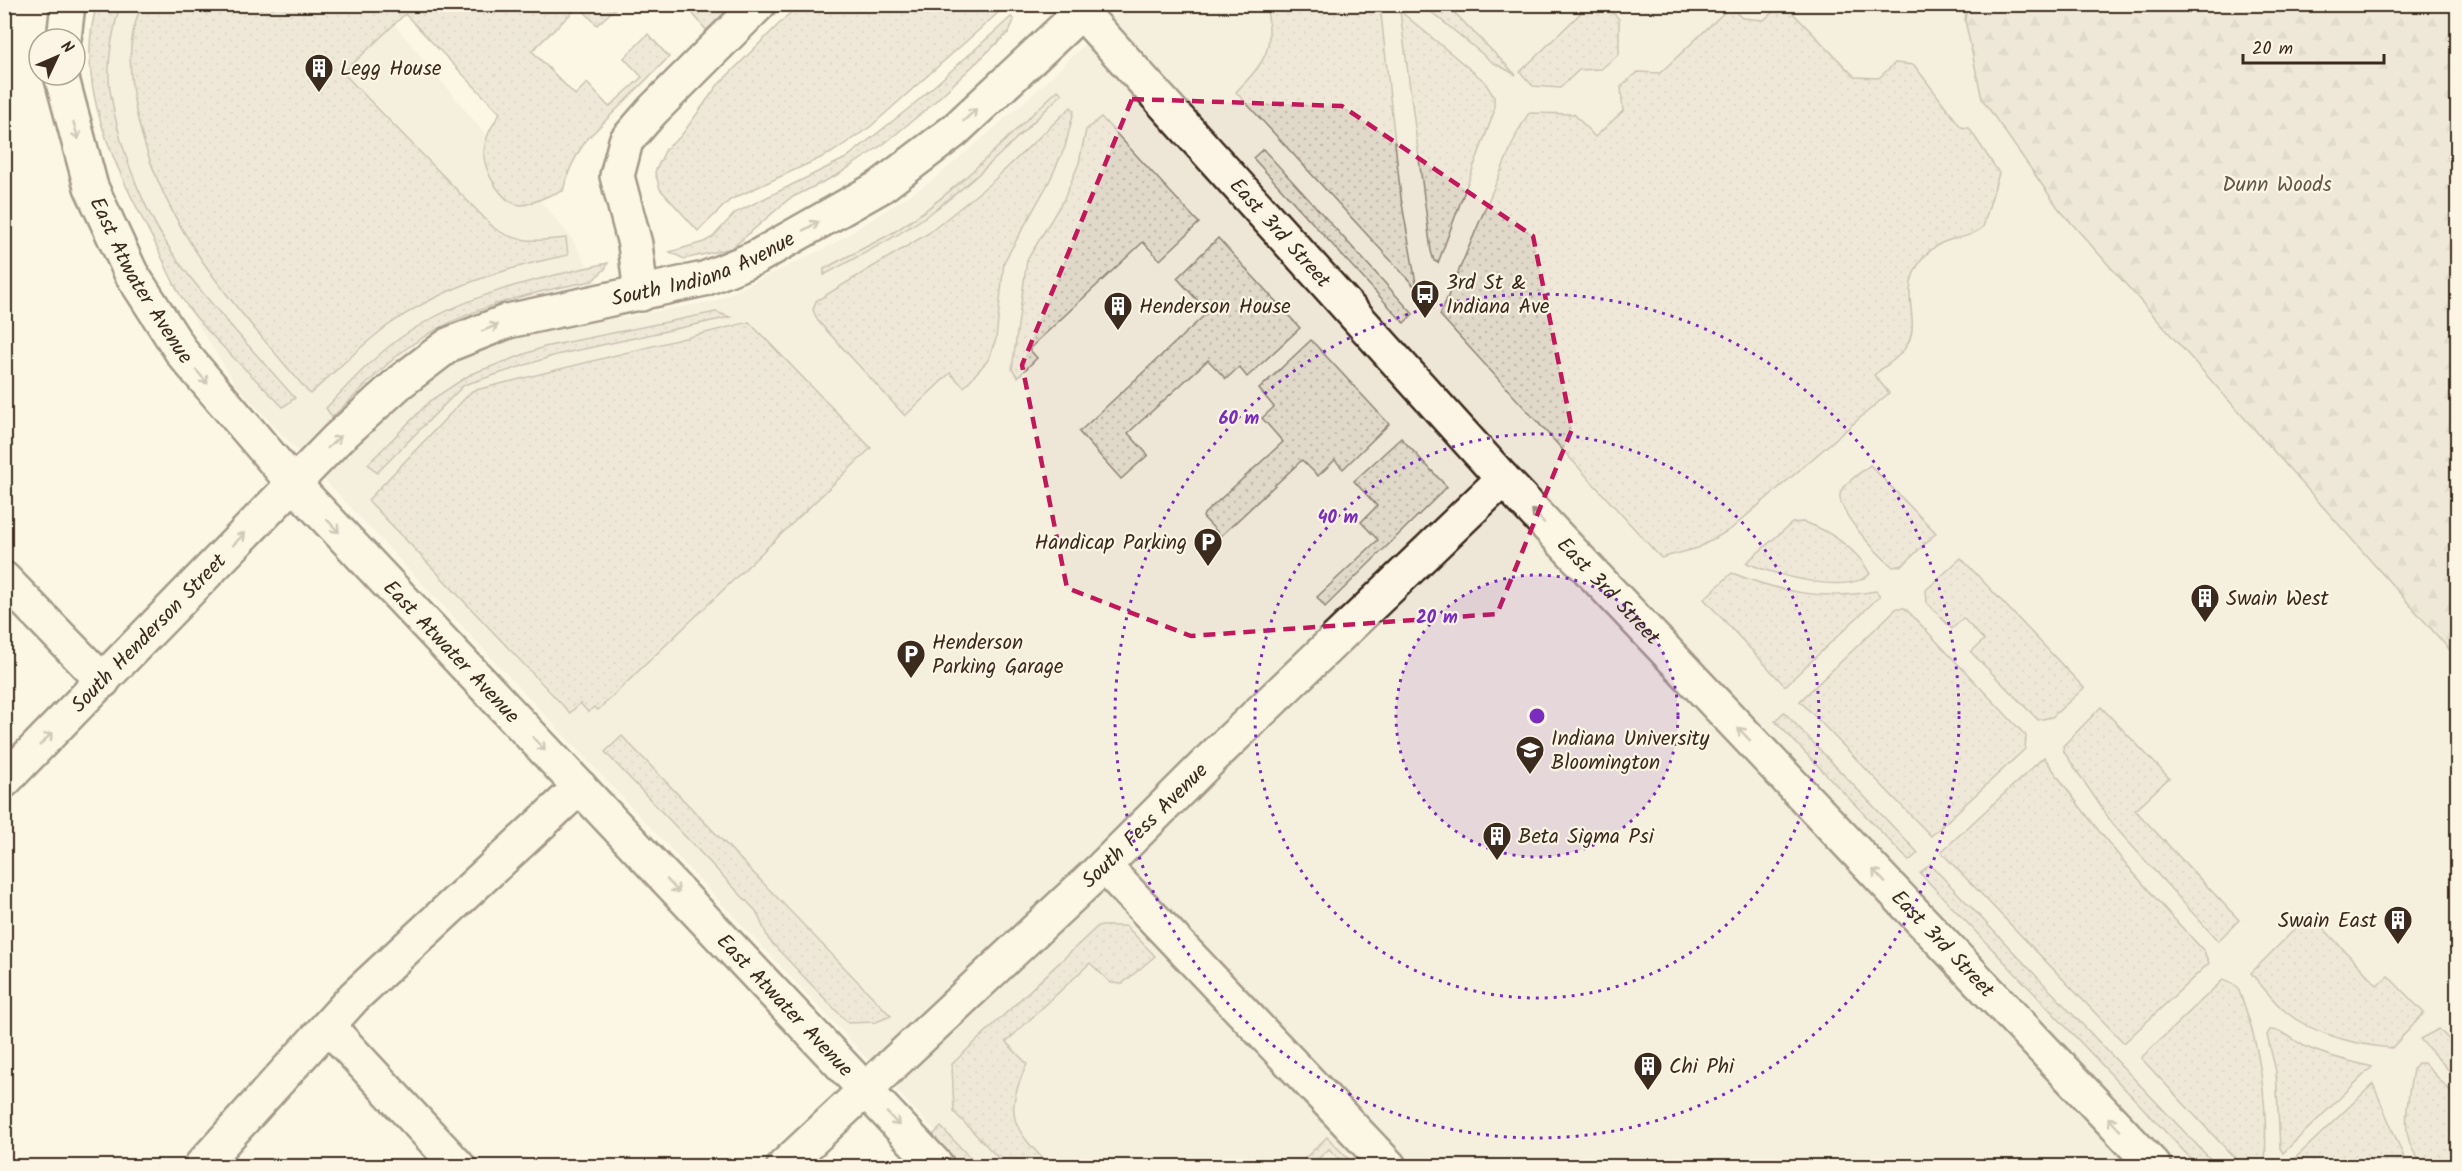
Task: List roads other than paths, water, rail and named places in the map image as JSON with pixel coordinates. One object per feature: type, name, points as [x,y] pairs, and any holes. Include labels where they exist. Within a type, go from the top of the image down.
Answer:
[{"type":"main road","points":[[65,27],[68,4]]},
{"type":"main road","points":[[641,294],[636,249],[617,176],[626,141],[653,110],[759,4]]},
{"type":"main road","name":"South Indiana Avenue","points":[[292,483],[400,381],[450,344],[508,321],[704,279],[755,258],[880,187],[954,131],[1082,7]]},
{"type":"main road","name":"East 3rd Street","points":[[1082,7],[1503,479],[2154,1167]]},
{"type":"main road","name":"East Atwater Avenue","points":[[64,87],[91,187],[131,273],[183,354],[292,483],[937,1167]]},
{"type":"main road","name":"South Fess Avenue","points":[[784,1167],[1104,866],[1214,756],[1503,479]]},
{"type":"main road","name":"South Henderson Street","points":[[4,781],[292,483]]},
{"type":"main road","points":[[4,579],[103,681]]},
{"type":"main road","points":[[201,1167],[354,997],[579,787]]},
{"type":"main road","points":[[1104,866],[1389,1167]]},
{"type":"main road","points":[[328,1026],[459,1167]]},
{"type":"place","name":"Legg House","points":[[319,94]]},
{"type":"place","name":"3rd St & Indiana Ave","points":[[1425,320]]},
{"type":"place","name":"Henderson House","points":[[1118,332]]},
{"type":"place","name":"Handicap Parking","points":[[1208,568]]},
{"type":"place","name":"Swain West","points":[[2205,624]]},
{"type":"place","name":"Henderson Parking Garage","points":[[911,680]]},
{"type":"place","name":"Indiana University Bloomington","points":[[1530,776]]},
{"type":"place","name":"Beta Sigma Psi","points":[[1497,862]]},
{"type":"place","name":"Swain East","points":[[2398,946]]},
{"type":"place","name":"Chi Phi","points":[[1648,1092]]},
{"type":"park label","name":"Dunn Woods","points":[[2277,184]]}]
